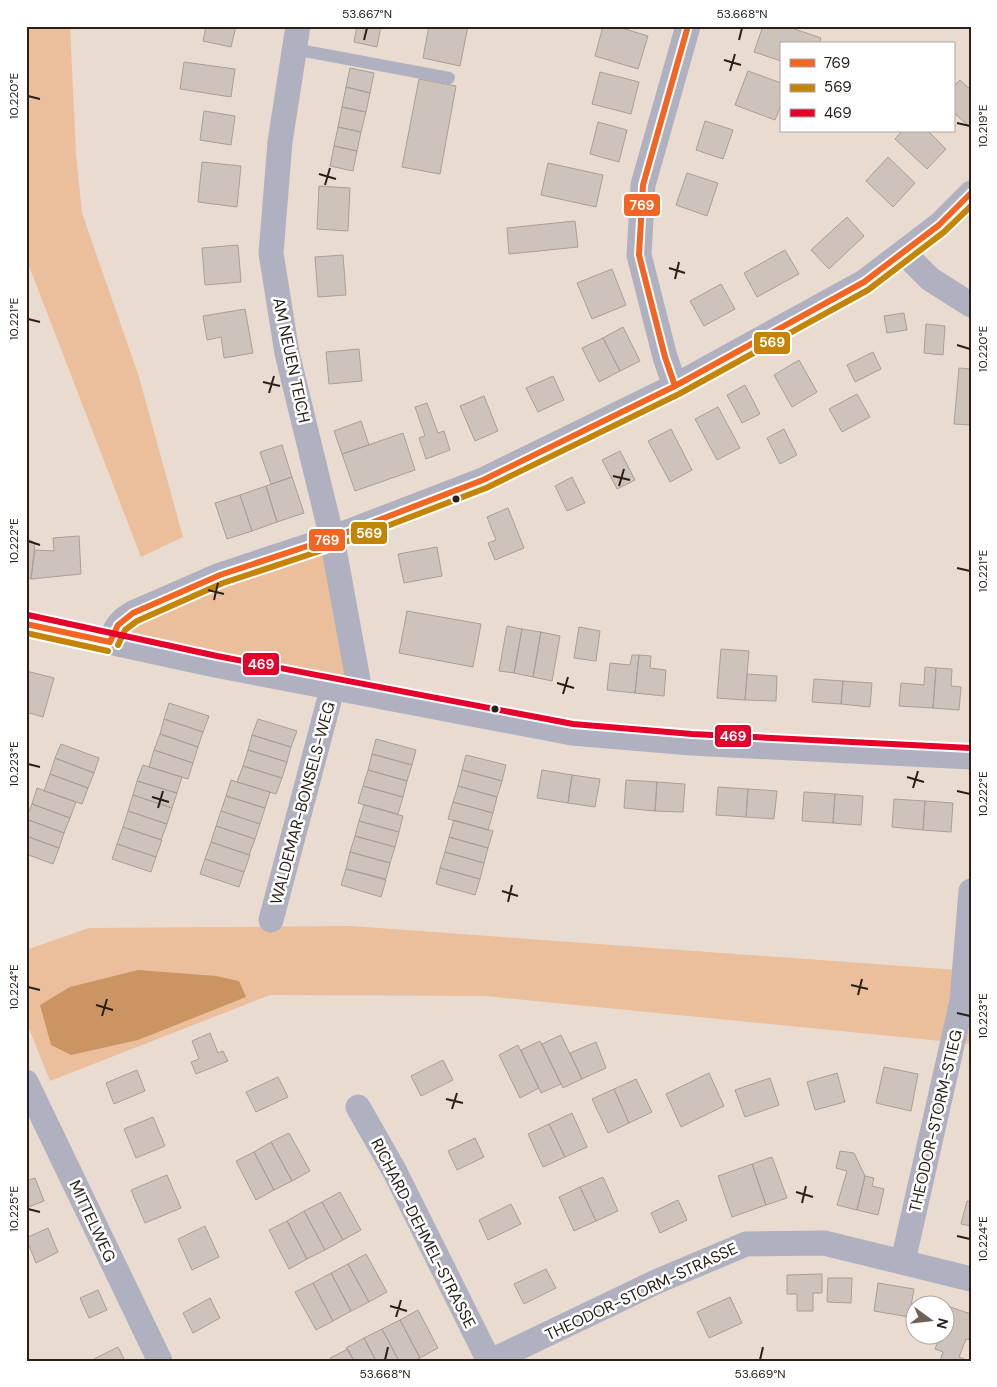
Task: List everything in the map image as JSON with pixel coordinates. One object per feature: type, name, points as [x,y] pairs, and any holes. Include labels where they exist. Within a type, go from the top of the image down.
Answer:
[{"type":"street","points":[[675,386],[665,357],[639,255],[642,185],[688,26]]},
{"type":"street","name":"AM NEUEN TEICH","points":[[296,38],[280,142],[272,253],[287,353],[332,538],[360,691]]},
{"type":"street","points":[[110,642],[115,628],[123,618],[133,613],[220,575],[332,538],[483,480],[675,386],[864,282],[939,225],[971,193]]},
{"type":"street","points":[[904,253],[930,279],[971,304]]},
{"type":"street","name":"WALDEMAR-BONSELS-WEG","points":[[26,624],[225,667],[564,731],[691,743],[971,757]]},
{"type":"street","name":"WALDEMAR-BONSELS-WEG","points":[[271,920],[333,686]]},
{"type":"street","name":"THEODOR-STORM-STIEG","points":[[903,1261],[962,1001],[971,890]]},
{"type":"street","name":"MITTELWEG","points":[[26,1082],[160,1361]]},
{"type":"street","name":"RICHARD-DEHMEL-STRASSE","points":[[358,1107],[395,1172],[490,1361]]},
{"type":"street","name":"THEODOR-STORM-STRASSE","points":[[490,1361],[658,1281],[746,1244],[824,1243],[971,1279]]},
{"type":"lane","points":[[296,38],[449,78]]},
{"type":"shaded area","points":[[26,26],[70,26],[76,154],[82,213],[139,377],[183,537],[141,557],[26,258]]},
{"type":"shaded area","points":[[324,546],[349,680],[119,640],[126,622]]},
{"type":"shaded area","points":[[351,926],[971,971],[971,1044],[486,996],[270,995],[50,1081],[26,1021],[26,950],[89,928]]},
{"type":"shaded area","points":[[138,970],[216,976],[239,981],[246,997],[138,1040],[71,1055],[51,1045],[40,1005],[70,987]]},
{"type":"building","points":[[206,26],[236,26],[231,47],[203,41]]},
{"type":"building","points":[[357,26],[381,26],[377,47],[354,42]]},
{"type":"building","points":[[429,26],[468,26],[460,66],[423,58]]},
{"type":"building","points":[[603,26],[615,26],[648,36],[638,69],[595,56]]},
{"type":"building","points":[[763,26],[786,26],[821,38],[820,42],[780,42],[780,61],[754,52]]},
{"type":"building","points":[[184,62],[235,69],[231,97],[180,89]]},
{"type":"building","points":[[350,68],[374,73],[370,93],[346,87]]},
{"type":"building","points":[[748,71],[780,83],[780,108],[775,120],[735,105]]},
{"type":"building","points":[[600,72],[639,82],[631,114],[592,104]]},
{"type":"building","points":[[419,79],[456,86],[440,174],[402,167]]},
{"type":"building","points":[[960,80],[971,90],[970,127],[954,113],[954,86]]},
{"type":"building","points":[[346,87],[370,93],[366,112],[342,107]]},
{"type":"building","points":[[342,107],[366,112],[361,132],[338,127]]},
{"type":"building","points":[[204,111],[235,116],[231,145],[200,140]]},
{"type":"building","points":[[705,121],[733,130],[723,159],[696,150]]},
{"type":"building","points":[[598,122],[627,130],[619,162],[590,154]]},
{"type":"building","points":[[338,127],[361,132],[357,151],[334,146]]},
{"type":"building","points":[[901,132],[929,132],[946,149],[927,169],[895,139]]},
{"type":"building","points":[[334,146],[357,151],[353,171],[330,166]]},
{"type":"building","points":[[888,157],[915,183],[893,207],[866,181]]},
{"type":"building","points":[[202,162],[241,166],[237,207],[198,202]]},
{"type":"building","points":[[548,163],[603,175],[596,207],[541,195]]},
{"type":"building","points":[[687,173],[718,183],[707,216],[676,205]]},
{"type":"building","points":[[319,186],[350,188],[348,231],[317,229]]},
{"type":"building","points":[[847,217],[864,236],[829,269],[811,250]]},
{"type":"building","points":[[575,221],[578,247],[509,254],[507,228]]},
{"type":"building","points":[[238,245],[241,282],[205,285],[202,248]]},
{"type":"building","points":[[785,250],[799,274],[757,297],[744,273]]},
{"type":"building","points":[[343,255],[346,295],[318,297],[315,257]]},
{"type":"building","points":[[612,269],[626,305],[592,319],[577,283]]},
{"type":"building","points":[[721,284],[735,309],[704,326],[690,301]]},
{"type":"building","points":[[245,309],[253,353],[224,358],[221,337],[207,340],[203,316]]},
{"type":"building","points":[[904,313],[907,330],[887,333],[884,316]]},
{"type":"building","points":[[926,324],[945,326],[943,355],[924,353]]},
{"type":"building","points":[[623,327],[640,361],[620,371],[603,338]]},
{"type":"building","points":[[603,338],[620,371],[599,382],[582,348]]},
{"type":"building","points":[[359,349],[362,381],[329,384],[326,352]]},
{"type":"building","points":[[873,352],[881,369],[855,382],[847,365]]},
{"type":"building","points":[[799,360],[817,392],[792,407],[774,375]]},
{"type":"building","points":[[959,368],[971,369],[971,425],[954,424]]},
{"type":"building","points":[[553,376],[564,400],[538,412],[526,388]]},
{"type":"building","points":[[745,385],[760,414],[742,423],[727,395]]},
{"type":"building","points":[[857,394],[870,417],[842,432],[829,409]]},
{"type":"building","points":[[484,396],[498,431],[475,441],[460,406]]},
{"type":"building","points":[[427,403],[438,433],[444,431],[450,450],[426,459],[419,438],[425,436],[415,407]]},
{"type":"building","points":[[718,407],[740,448],[717,460],[695,419]]},
{"type":"building","points":[[361,421],[369,445],[342,454],[334,431]]},
{"type":"building","points":[[671,429],[692,470],[670,482],[648,441]]},
{"type":"building","points":[[784,429],[797,455],[780,464],[767,438]]},
{"type":"building","points":[[403,433],[415,470],[355,491],[342,454]]},
{"type":"building","points":[[282,445],[292,477],[271,484],[260,452]]},
{"type":"building","points":[[620,451],[635,480],[617,489],[602,460]]},
{"type":"building","points":[[292,477],[304,513],[277,522],[266,486]]},
{"type":"building","points":[[572,477],[585,503],[567,511],[555,486]]},
{"type":"building","points":[[266,486],[277,522],[252,531],[240,495]]},
{"type":"building","points":[[240,495],[252,531],[227,539],[215,503]]},
{"type":"building","points":[[508,508],[524,548],[495,560],[488,543],[496,540],[487,517]]},
{"type":"building","points":[[79,536],[81,574],[31,579],[35,550],[54,551],[53,538]]},
{"type":"building","points":[[26,538],[35,543],[31,579],[26,576]]},
{"type":"building","points":[[437,547],[442,576],[404,583],[398,554]]},
{"type":"building","points":[[407,611],[481,624],[473,667],[399,653]]},
{"type":"building","points":[[507,626],[522,629],[514,673],[499,671]]},
{"type":"building","points":[[579,627],[600,631],[596,661],[574,658]]},
{"type":"building","points":[[522,629],[541,632],[533,677],[514,673]]},
{"type":"building","points":[[541,632],[560,636],[552,681],[533,677]]},
{"type":"building","points":[[721,649],[749,651],[745,700],[717,698]]},
{"type":"building","points":[[632,655],[639,655],[635,693],[607,690],[610,663],[630,665]]},
{"type":"building","points":[[639,655],[651,656],[650,668],[666,670],[664,696],[635,693]]},
{"type":"building","points":[[925,667],[936,668],[933,708],[899,706],[901,683],[924,685]]},
{"type":"building","points":[[936,668],[952,669],[951,686],[961,687],[959,710],[933,708]]},
{"type":"building","points":[[26,671],[54,678],[43,717],[26,712]]},
{"type":"building","points":[[747,674],[777,676],[776,701],[745,700]]},
{"type":"building","points":[[814,679],[843,681],[841,704],[812,702]]},
{"type":"building","points":[[843,681],[872,683],[870,707],[841,704]]},
{"type":"building","points":[[169,703],[209,716],[203,732],[164,719]]},
{"type":"building","points":[[164,719],[203,732],[198,747],[160,734]]},
{"type":"building","points":[[258,719],[297,731],[291,747],[252,735]]},
{"type":"building","points":[[160,734],[198,747],[193,763],[154,750]]},
{"type":"building","points":[[252,735],[291,747],[287,762],[248,750]]},
{"type":"building","points":[[376,739],[416,750],[412,765],[372,754]]},
{"type":"building","points":[[61,744],[99,758],[94,773],[55,758]]},
{"type":"building","points":[[154,750],[193,763],[188,779],[149,767]]},
{"type":"building","points":[[248,750],[287,762],[282,778],[243,766]]},
{"type":"building","points":[[372,754],[412,765],[407,781],[368,770]]},
{"type":"building","points":[[466,755],[506,765],[502,781],[462,770]]},
{"type":"building","points":[[55,758],[94,773],[88,788],[50,774]]},
{"type":"building","points":[[143,765],[182,777],[177,793],[137,781]]},
{"type":"building","points":[[243,766],[282,778],[276,794],[237,782]]},
{"type":"building","points":[[368,770],[407,781],[403,797],[363,786]]},
{"type":"building","points":[[462,770],[502,781],[497,797],[458,786]]},
{"type":"building","points":[[542,770],[572,775],[568,803],[537,798]]},
{"type":"building","points":[[50,774],[88,788],[82,804],[44,791]]},
{"type":"building","points":[[572,775],[600,779],[595,807],[568,803]]},
{"type":"building","points":[[231,780],[270,792],[265,808],[226,796]]},
{"type":"building","points":[[626,780],[657,782],[655,811],[624,808]]},
{"type":"building","points":[[137,781],[177,793],[172,808],[133,795]]},
{"type":"building","points":[[657,782],[685,784],[683,812],[655,811]]},
{"type":"building","points":[[363,786],[403,797],[398,814],[358,803]]},
{"type":"building","points":[[458,786],[497,797],[493,813],[453,802]]},
{"type":"building","points":[[718,787],[748,789],[746,817],[716,815]]},
{"type":"building","points":[[37,788],[76,802],[70,818],[32,804]]},
{"type":"building","points":[[748,789],[777,791],[774,819],[746,817]]},
{"type":"building","points":[[804,792],[835,794],[833,823],[802,821]]},
{"type":"building","points":[[835,794],[863,796],[861,825],[833,823]]},
{"type":"building","points":[[133,795],[172,808],[167,824],[128,811]]},
{"type":"building","points":[[226,796],[265,808],[260,824],[221,811]]},
{"type":"building","points":[[894,799],[925,801],[923,830],[892,827]]},
{"type":"building","points":[[925,801],[953,803],[951,832],[923,830]]},
{"type":"building","points":[[453,802],[493,813],[488,830],[448,819]]},
{"type":"building","points":[[32,804],[70,818],[64,833],[26,819]]},
{"type":"building","points":[[364,805],[403,816],[399,832],[359,821]]},
{"type":"building","points":[[128,811],[167,824],[161,840],[123,827]]},
{"type":"building","points":[[221,811],[260,824],[255,839],[216,826]]},
{"type":"building","points":[[26,819],[64,833],[59,848],[26,836]]},
{"type":"building","points":[[454,820],[493,831],[488,848],[449,837]]},
{"type":"building","points":[[359,821],[399,832],[395,847],[355,836]]},
{"type":"building","points":[[216,826],[255,839],[249,855],[211,842]]},
{"type":"building","points":[[123,827],[162,840],[156,857],[117,844]]},
{"type":"building","points":[[26,836],[59,848],[53,864],[26,854]]},
{"type":"building","points":[[355,836],[395,847],[390,863],[350,852]]},
{"type":"building","points":[[449,837],[488,848],[484,863],[445,852]]},
{"type":"building","points":[[211,842],[250,855],[244,872],[205,859]]},
{"type":"building","points":[[117,844],[156,857],[151,872],[112,859]]},
{"type":"building","points":[[350,852],[390,863],[386,879],[346,869]]},
{"type":"building","points":[[445,852],[484,863],[480,879],[440,868]]},
{"type":"building","points":[[205,859],[244,872],[239,887],[200,874]]},
{"type":"building","points":[[440,868],[480,879],[475,895],[436,884]]},
{"type":"building","points":[[346,869],[386,880],[381,897],[341,885]]},
{"type":"building","points":[[210,1033],[218,1053],[223,1051],[228,1061],[196,1074],[191,1062],[199,1059],[192,1041]]},
{"type":"building","points":[[561,1035],[582,1079],[563,1088],[542,1044]]},
{"type":"building","points":[[540,1041],[561,1084],[541,1093],[521,1050]]},
{"type":"building","points":[[596,1042],[606,1068],[582,1079],[570,1053]]},
{"type":"building","points":[[518,1045],[539,1088],[520,1098],[499,1055]]},
{"type":"building","points":[[443,1060],[453,1080],[421,1096],[411,1076]]},
{"type":"building","points":[[884,1067],[918,1074],[911,1111],[876,1103]]},
{"type":"building","points":[[137,1070],[145,1091],[114,1104],[106,1083]]},
{"type":"building","points":[[709,1073],[724,1106],[681,1127],[666,1094]]},
{"type":"building","points":[[837,1073],[845,1102],[815,1110],[807,1082]]},
{"type":"building","points":[[278,1077],[288,1097],[256,1112],[246,1092]]},
{"type":"building","points":[[770,1078],[779,1105],[745,1117],[735,1090]]},
{"type":"building","points":[[636,1079],[652,1112],[629,1123],[614,1089]]},
{"type":"building","points":[[614,1089],[629,1123],[608,1133],[592,1099]]},
{"type":"building","points":[[572,1113],[587,1147],[565,1157],[549,1124]]},
{"type":"building","points":[[153,1117],[165,1146],[136,1158],[124,1129]]},
{"type":"building","points":[[549,1124],[565,1157],[543,1167],[528,1134]]},
{"type":"building","points":[[289,1133],[310,1171],[292,1181],[271,1142]]},
{"type":"building","points":[[475,1138],[484,1157],[457,1170],[448,1151]]},
{"type":"building","points":[[271,1142],[292,1181],[274,1190],[254,1152]]},
{"type":"building","points":[[840,1151],[854,1153],[865,1176],[857,1210],[837,1205],[847,1171],[836,1168]]},
{"type":"building","points":[[254,1152],[274,1190],[256,1200],[236,1161]]},
{"type":"building","points":[[772,1157],[787,1198],[766,1205],[752,1164]]},
{"type":"building","points":[[752,1164],[766,1205],[732,1217],[718,1176]]},
{"type":"building","points":[[167,1175],[181,1208],[145,1223],[131,1190]]},
{"type":"building","points":[[865,1176],[874,1178],[872,1186],[884,1189],[878,1215],[857,1210]]},
{"type":"building","points":[[603,1177],[618,1211],[596,1221],[580,1187]]},
{"type":"building","points":[[35,1178],[44,1201],[26,1208],[26,1181]]},
{"type":"building","points":[[580,1187],[596,1221],[574,1231],[559,1197]]},
{"type":"building","points":[[340,1192],[361,1230],[343,1240],[322,1202]]},
{"type":"building","points":[[678,1200],[687,1220],[660,1233],[651,1213]]},
{"type":"building","points":[[967,1201],[971,1202],[971,1226],[961,1224]]},
{"type":"building","points":[[322,1202],[343,1240],[325,1250],[304,1211]]},
{"type":"building","points":[[511,1204],[521,1224],[488,1240],[479,1220]]},
{"type":"building","points":[[304,1211],[325,1250],[307,1259],[287,1221]]},
{"type":"building","points":[[287,1221],[307,1259],[289,1269],[269,1230]]},
{"type":"building","points":[[205,1226],[219,1257],[192,1270],[178,1239]]},
{"type":"building","points":[[48,1228],[58,1252],[36,1263],[26,1238]]},
{"type":"building","points":[[366,1254],[387,1292],[369,1302],[348,1264]]},
{"type":"building","points":[[348,1264],[369,1302],[351,1311],[331,1273]]},
{"type":"building","points":[[546,1269],[556,1288],[524,1304],[514,1284]]},
{"type":"building","points":[[331,1273],[351,1311],[333,1321],[313,1283]]},
{"type":"building","points":[[822,1274],[822,1293],[813,1293],[813,1311],[797,1311],[797,1294],[787,1294],[787,1275]]},
{"type":"building","points":[[828,1278],[852,1278],[851,1303],[827,1302]]},
{"type":"building","points":[[313,1283],[333,1321],[316,1330],[295,1292]]},
{"type":"building","points":[[878,1283],[914,1289],[913,1294],[904,1294],[904,1316],[874,1311]]},
{"type":"building","points":[[98,1290],[107,1310],[89,1318],[80,1298]]},
{"type":"building","points":[[730,1297],[742,1323],[709,1338],[697,1312]]},
{"type":"building","points":[[210,1298],[220,1318],[193,1333],[183,1313]]},
{"type":"building","points":[[954,1308],[971,1314],[971,1340],[966,1339],[959,1357],[969,1361],[940,1361],[943,1352],[935,1349],[937,1344],[954,1344]]},
{"type":"building","points":[[418,1310],[438,1348],[420,1358],[400,1320]]},
{"type":"building","points":[[400,1320],[420,1358],[414,1361],[399,1361],[382,1329]]},
{"type":"building","points":[[382,1329],[399,1361],[376,1361],[364,1338]]},
{"type":"building","points":[[364,1338],[376,1361],[354,1361],[346,1348]]},
{"type":"building","points":[[118,1347],[125,1361],[90,1361]]},
{"type":"building","points":[[348,1349],[354,1361],[331,1361],[330,1358]]},
{"type":"transit line","name":"769","points":[[675,386],[665,357],[639,255],[643,185],[688,26]]},
{"type":"transit line","name":"769","points":[[110,642],[118,625],[133,613],[220,575],[332,538],[483,480],[675,386],[864,282],[939,225],[971,193]]},
{"type":"transit line","name":"569","points":[[118,645],[125,630],[137,621],[223,583],[335,546],[486,488],[679,394],[868,290],[944,232],[971,206]]},
{"type":"transit line","name":"469","points":[[28,615],[217,656],[573,724],[692,734],[971,748]]},
{"type":"transit line","name":"769","points":[[26,624],[110,642]]},
{"type":"transit line","name":"569","points":[[26,633],[108,651]]}]
